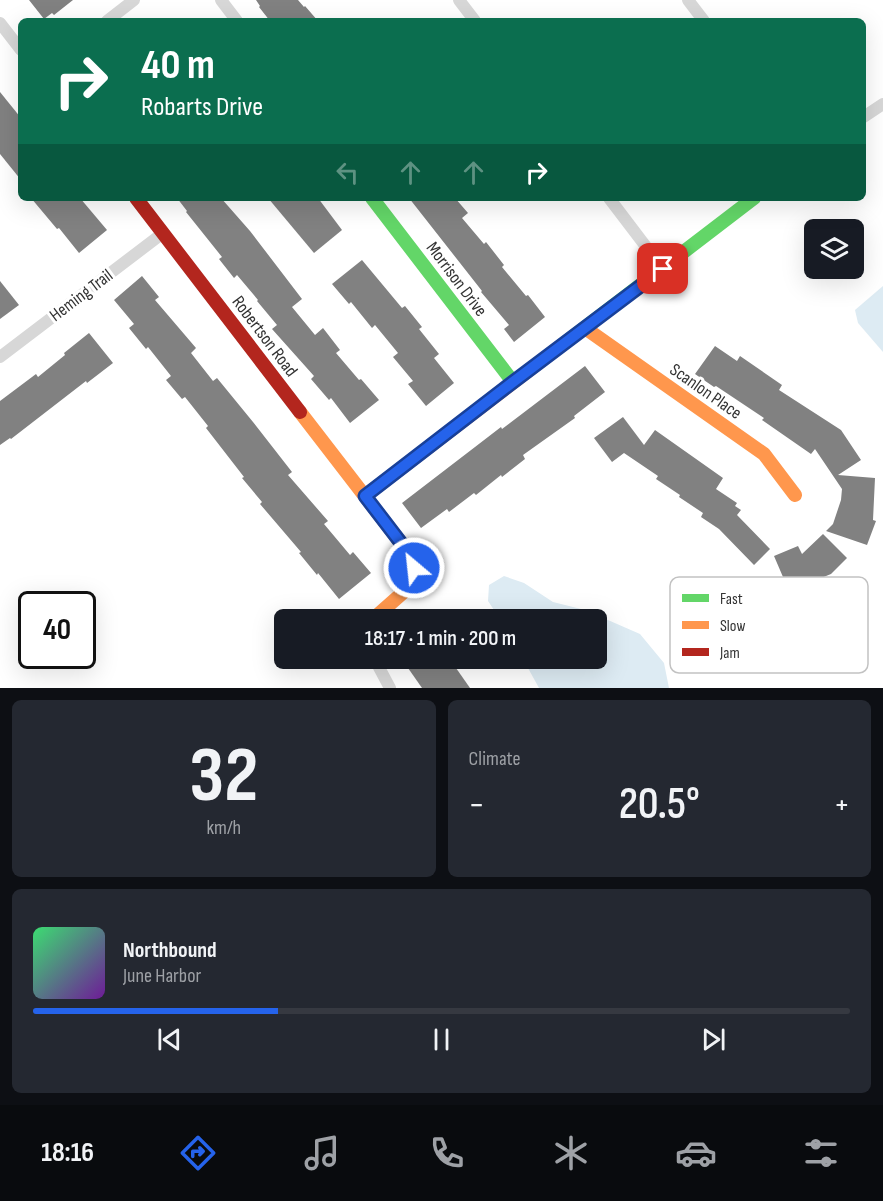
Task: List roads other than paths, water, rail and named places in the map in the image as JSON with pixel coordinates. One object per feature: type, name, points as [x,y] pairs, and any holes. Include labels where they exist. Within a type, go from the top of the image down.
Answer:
[{"type":"street","points":[[110,18],[134,0]]},
{"type":"street","points":[[221,0],[235,18]]},
{"type":"street","points":[[459,0],[473,18]]},
{"type":"street","points":[[688,0],[702,18]]},
{"type":"street","points":[[0,23],[18,46]]},
{"type":"street","points":[[866,115],[883,104]]},
{"type":"street","name":"Robertson Road","points":[[138,201],[411,556],[414,568],[407,589],[384,609]]},
{"type":"street","name":"Morrison Drive","points":[[374,201],[513,382]]},
{"type":"street","points":[[611,201],[663,269]]},
{"type":"street","points":[[365,496],[750,201]]},
{"type":"street","name":"Heming Trail","points":[[0,357],[163,233]]},
{"type":"street","name":"Scanlon Place","points":[[585,328],[764,454],[795,495]]},
{"type":"street","points":[[380,669],[390,688]]}]
